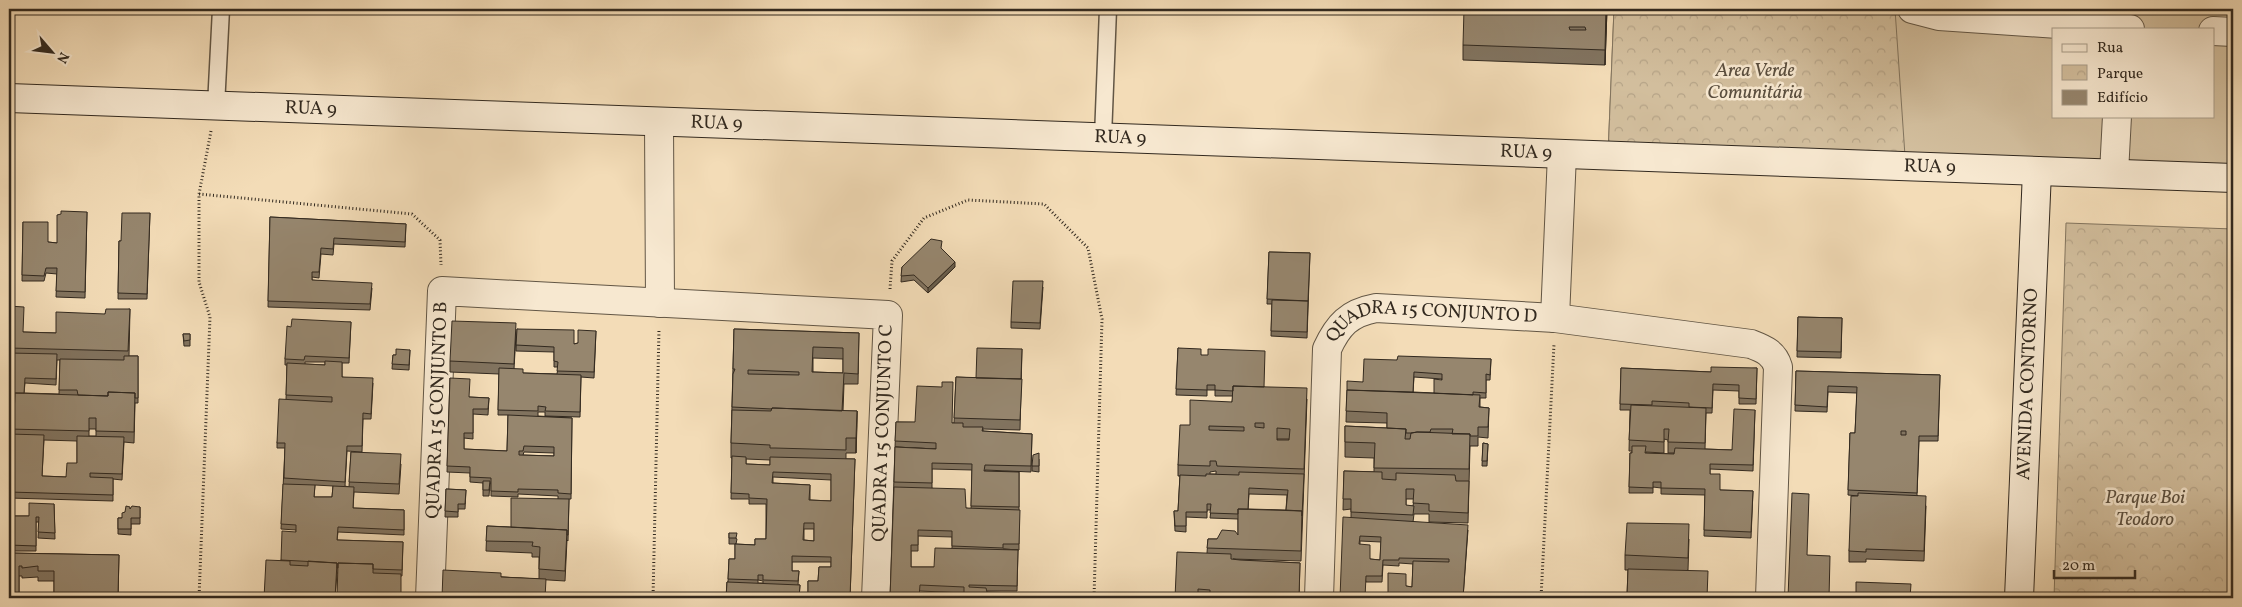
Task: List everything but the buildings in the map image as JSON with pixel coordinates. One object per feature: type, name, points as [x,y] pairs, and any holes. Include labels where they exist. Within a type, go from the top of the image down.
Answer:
[{"type":"street","points":[[1912,9],[1939,16],[2107,28]]},
{"type":"street","points":[[2214,31],[2233,32]]},
{"type":"street","name":"RUA 9","points":[[9,98],[2233,178]]},
{"type":"street","points":[[2114,173],[2117,118]]},
{"type":"street","points":[[660,122],[660,303]]},
{"type":"street","points":[[1555,318],[1562,154]]},
{"type":"street","name":"AVENIDA CONTORNO","points":[[2019,598],[2037,171]]},
{"type":"street","name":"QUADRA 15 CONJUNTO B","points":[[430,598],[442,291],[660,303]]},
{"type":"street","name":"QUADRA 15 CONJUNTO C","points":[[660,303],[888,315],[876,598]]},
{"type":"street","name":"QUADRA 15 CONJUNTO D","points":[[1319,598],[1327,349],[1334,333],[1345,321],[1360,310],[1376,308],[1555,318],[1751,344],[1766,350],[1775,359],[1778,367],[1770,598]]},
{"type":"lane","points":[[216,106],[221,9]]},
{"type":"lane","points":[[1104,137],[1108,9]]},
{"type":"path","points":[[199,598],[210,317],[199,282],[199,194],[216,106]]},
{"type":"path","points":[[199,194],[412,214],[440,240],[442,291]]},
{"type":"path","points":[[888,315],[892,261],[924,218],[968,200],[1044,204],[1088,248],[1102,319],[1094,598]]},
{"type":"path","points":[[653,598],[660,303]]},
{"type":"path","points":[[1541,598],[1555,318]]},
{"type":"green space","points":[[1614,9],[2233,9],[2233,178],[1608,155]]},
{"type":"green space","name":"Area Verde Comunitária","points":[[1614,9],[1895,9],[1905,156],[1608,155]]},
{"type":"green space","name":"Parque Boi Teodoro","points":[[2066,223],[2233,229],[2233,598],[2054,598]]}]
